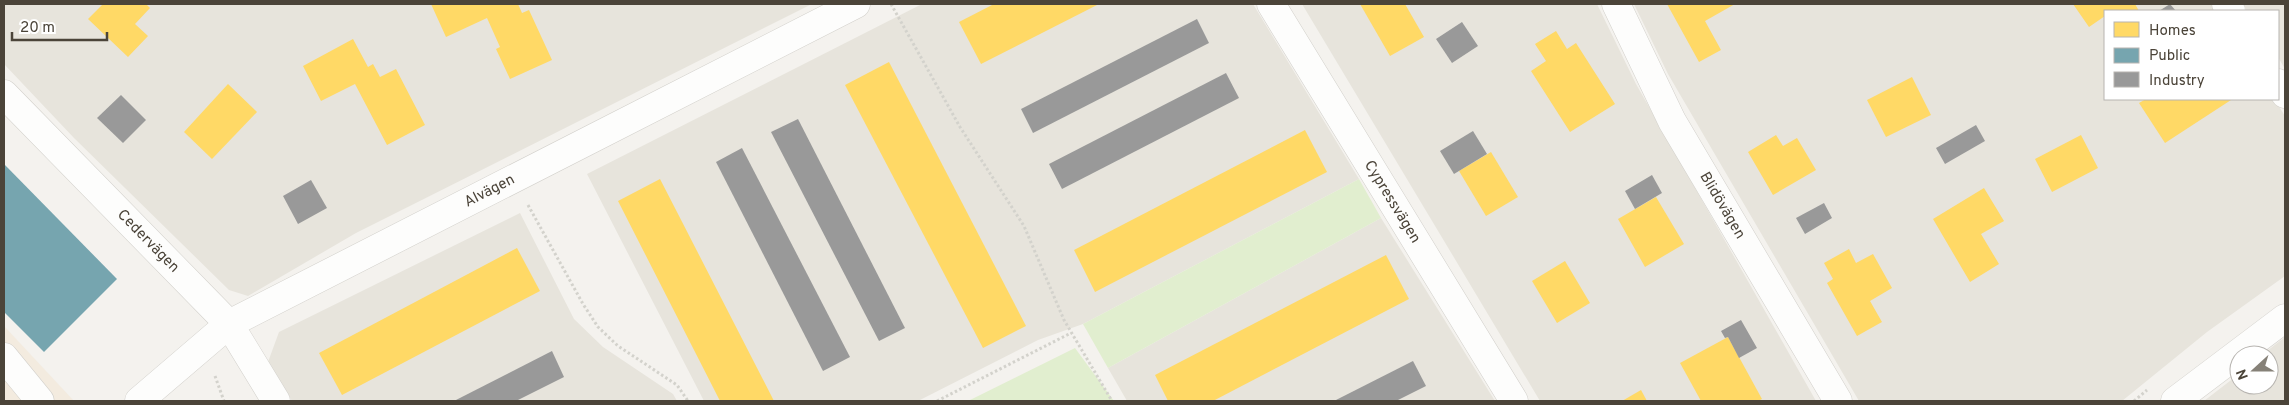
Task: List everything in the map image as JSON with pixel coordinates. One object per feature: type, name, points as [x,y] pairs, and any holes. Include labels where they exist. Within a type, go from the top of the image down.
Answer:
[{"type":"street","name":"Alvägen","points":[[139,401],[229,324],[856,4]]},
{"type":"street","name":"Cypressvägen","points":[[1271,4],[1514,401]]},
{"type":"street","name":"Blidövägen","points":[[1616,4],[1672,121],[1838,401]]},
{"type":"street","name":"Cedervägen","points":[[4,94],[229,324],[276,401]]},
{"type":"street","points":[[2175,401],[2285,318]]},
{"type":"street","points":[[4,357],[40,401]]},
{"type":"path","points":[[891,4],[960,127],[1024,226],[1064,320],[1112,401]]},
{"type":"path","points":[[514,180],[583,304],[598,327],[618,346],[677,385],[688,401]]},
{"type":"path","points":[[938,401],[1072,333]]},
{"type":"shaded area","points":[[4,4],[812,4],[356,233],[248,296],[229,290],[74,138],[4,64]]},
{"type":"shaded area","points":[[922,4],[1253,4],[1359,179],[1083,324],[1038,340],[918,401],[704,401],[587,174]]},
{"type":"shaded area","points":[[1302,4],[1597,4],[1636,84],[1816,401],[1540,401]]},
{"type":"shaded area","points":[[1634,4],[2213,4],[2217,10],[2104,10],[2104,100],[2275,100],[2285,116],[2285,276],[2207,332],[2122,401],[1859,401],[1668,74]]},
{"type":"shaded area","points":[[2242,4],[2285,4],[2285,69],[2279,59],[2279,10],[2246,10]]},
{"type":"shaded area","points":[[520,213],[574,319],[603,347],[673,394],[677,401],[292,401],[268,362],[279,332]]},
{"type":"shaded area","points":[[1381,218],[1495,401],[1127,401],[1108,368]]},
{"type":"shaded area","points":[[4,326],[74,401],[4,401]]},
{"type":"shaded area","points":[[2285,337],[2285,401],[2204,401],[2229,382],[2229,395],[2279,395],[2279,345],[2275,345]]},
{"type":"green space","points":[[1359,179],[1381,218],[1108,368],[1083,324]]},
{"type":"green space","points":[[1075,348],[1114,401],[968,401]]},
{"type":"building: Homes","points":[[103,4],[146,4],[150,8],[135,24],[148,36],[128,57],[88,19]]},
{"type":"building: Homes","points":[[431,4],[518,4],[522,13],[529,10],[552,60],[510,79],[496,49],[500,47],[487,18],[446,37]]},
{"type":"building: Homes","points":[[994,4],[1099,4],[981,64],[959,22]]},
{"type":"building: Homes","points":[[1360,4],[1405,4],[1424,37],[1390,56]]},
{"type":"building: Homes","points":[[1667,4],[1735,4],[1705,21],[1721,50],[1699,62]]},
{"type":"building: Homes","points":[[2073,4],[2135,4],[2138,10],[2104,10],[2104,17],[2089,27]]},
{"type":"building: Homes","points":[[1556,31],[1567,49],[1576,43],[1615,104],[1570,132],[1531,71],[1546,61],[1535,44]]},
{"type":"building: Homes","points":[[353,39],[368,67],[373,64],[380,77],[396,69],[425,125],[387,145],[355,84],[321,101],[303,66]]},
{"type":"building: Homes","points":[[889,62],[1026,326],[983,348],[845,85]]},
{"type":"building: Homes","points":[[1912,77],[1931,115],[1886,137],[1867,100]]},
{"type":"building: Homes","points":[[228,84],[257,112],[212,159],[184,132]]},
{"type":"building: Homes","points":[[2144,100],[2231,100],[2165,143],[2139,103]]},
{"type":"building: Homes","points":[[1305,130],[1327,172],[1095,292],[1074,250]]},
{"type":"building: Homes","points":[[1776,135],[1783,146],[1797,138],[1816,170],[1773,195],[1748,152]]},
{"type":"building: Homes","points":[[2081,135],[2098,168],[2052,192],[2035,159]]},
{"type":"building: Homes","points":[[1491,152],[1518,197],[1486,216],[1459,171]]},
{"type":"building: Homes","points":[[660,179],[774,401],[720,401],[618,201]]},
{"type":"building: Homes","points":[[1984,188],[2004,221],[1981,234],[1999,264],[1970,282],[1933,219]]},
{"type":"building: Homes","points":[[1656,197],[1684,244],[1645,267],[1618,219]]},
{"type":"building: Homes","points":[[517,248],[540,291],[342,395],[319,353]]},
{"type":"building: Homes","points":[[1849,249],[1856,263],[1873,254],[1892,288],[1870,301],[1882,322],[1857,336],[1827,283],[1833,279],[1824,263]]},
{"type":"building: Homes","points":[[1386,255],[1409,299],[1213,401],[1168,401],[1155,375]]},
{"type":"building: Homes","points":[[1565,261],[1590,303],[1557,323],[1532,281]]},
{"type":"building: Homes","points":[[1728,337],[1762,399],[1758,401],[1701,401],[1680,363]]},
{"type":"building: Homes","points":[[1641,390],[1647,401],[1622,401]]},
{"type":"building: Public","points":[[4,164],[117,279],[44,352],[4,312]]},
{"type":"building: Industry","points":[[2170,4],[2175,10],[2161,10]]},
{"type":"building: Industry","points":[[1197,19],[1209,43],[1033,133],[1021,109]]},
{"type":"building: Industry","points":[[1462,22],[1478,46],[1452,63],[1436,39]]},
{"type":"building: Industry","points":[[1226,73],[1239,98],[1062,189],[1049,164]]},
{"type":"building: Industry","points":[[121,95],[146,120],[123,143],[97,118]]},
{"type":"building: Industry","points":[[798,119],[905,328],[879,341],[771,132]]},
{"type":"building: Industry","points":[[1976,125],[1985,141],[1945,164],[1936,148]]},
{"type":"building: Industry","points":[[1473,131],[1487,154],[1454,174],[1440,151]]},
{"type":"building: Industry","points":[[742,148],[850,357],[823,371],[716,162]]},
{"type":"building: Industry","points":[[1652,175],[1662,193],[1635,209],[1625,191]]},
{"type":"building: Industry","points":[[311,180],[327,208],[298,224],[283,196]]},
{"type":"building: Industry","points":[[1824,203],[1832,218],[1805,234],[1796,218]]},
{"type":"building: Industry","points":[[1741,320],[1757,348],[1739,358],[1728,337],[1725,338],[1721,331]]},
{"type":"building: Industry","points":[[552,351],[564,377],[516,401],[454,401]]},
{"type":"building: Industry","points":[[1413,361],[1426,386],[1396,401],[1334,401]]}]
